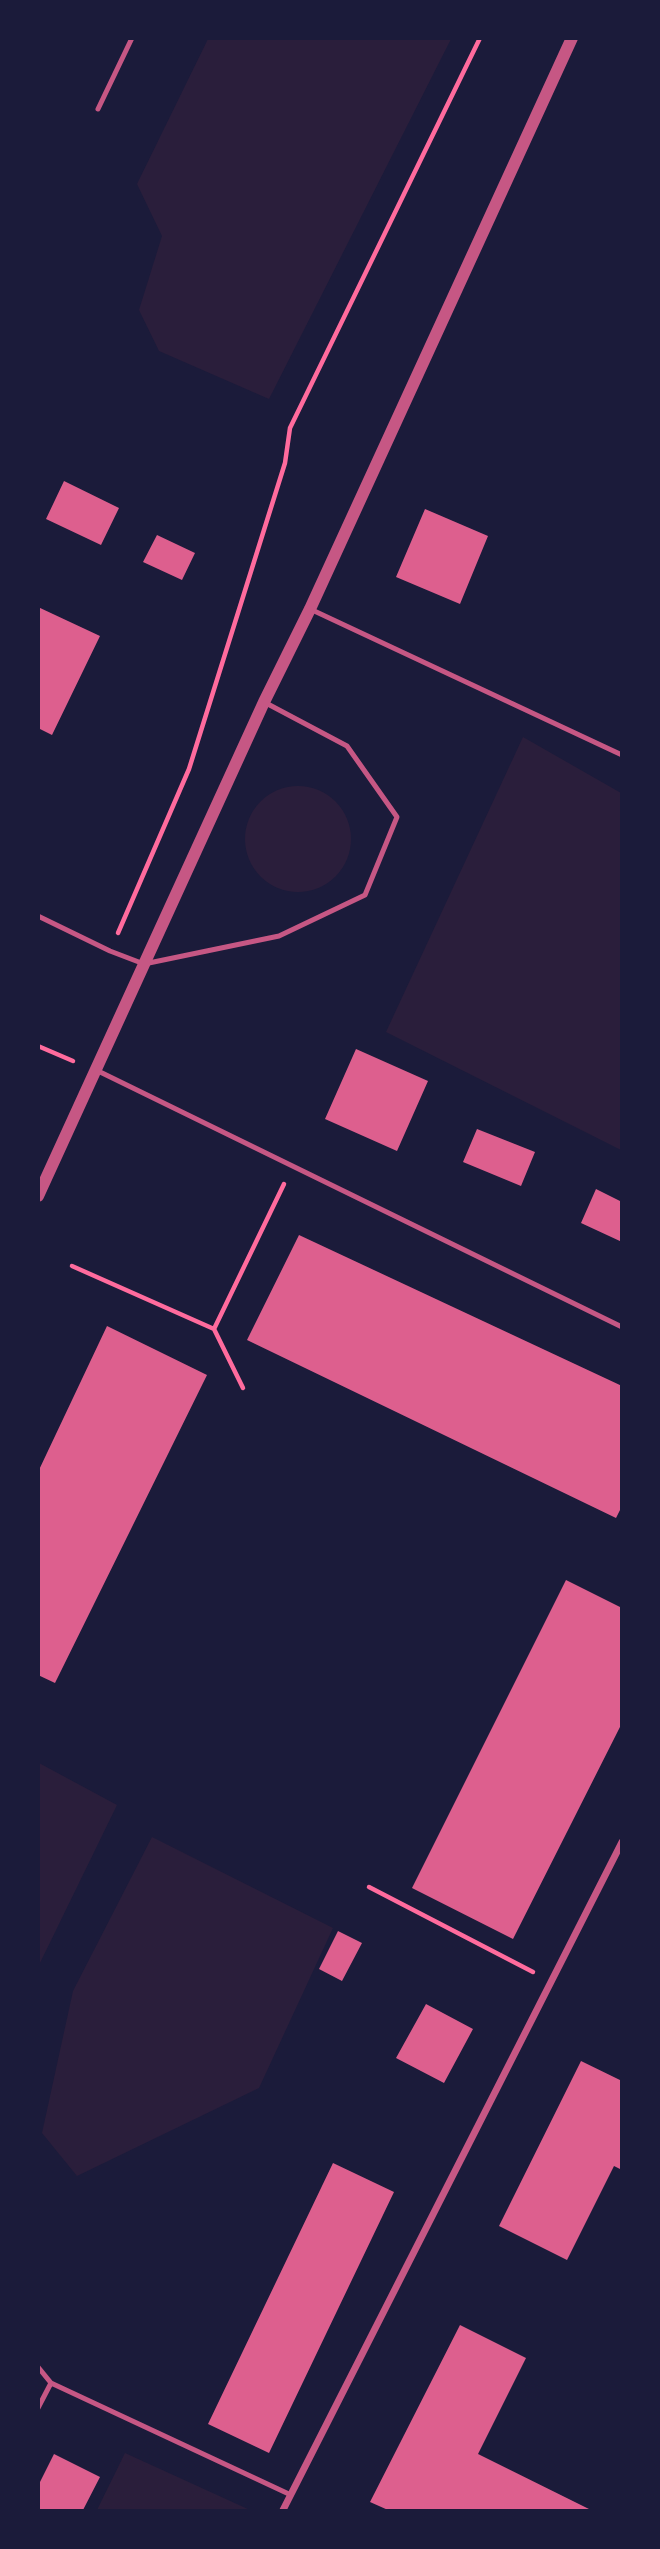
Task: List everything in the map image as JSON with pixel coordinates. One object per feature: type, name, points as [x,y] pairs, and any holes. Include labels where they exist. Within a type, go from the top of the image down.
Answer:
[{"type":"street","points":[[38,1196],[572,38]]},
{"type":"street","points":[[284,2511],[621,1842]]},
{"type":"lane","points":[[98,109],[132,38]]},
{"type":"lane","points":[[310,609],[621,755]]},
{"type":"lane","points":[[38,916],[110,951],[144,964],[279,936],[365,895],[397,817],[347,746],[264,702]]},
{"type":"lane","points":[[96,1070],[621,1327]]},
{"type":"lane","points":[[38,2367],[51,2383],[291,2495]]},
{"type":"lane","points":[[38,2409],[51,2383]]},
{"type":"path","points":[[110,951],[189,769],[285,463],[289,428],[480,38]]},
{"type":"path","points":[[38,1046],[59,1055]]},
{"type":"path","points":[[214,1328],[292,1166]]},
{"type":"path","points":[[72,1266],[214,1328],[243,1388]]},
{"type":"path","points":[[369,1887],[550,1981]]},
{"type":"shaded area","points":[[208,39],[451,39],[269,399],[159,351],[139,310],[162,236],[137,184]]},
{"type":"shaded area","points":[[523,737],[621,793],[621,1150],[386,1032]]},
{"type":"shaded area","points":[[298,786],[318,790],[335,802],[347,819],[351,839],[347,859],[335,876],[318,888],[298,892],[278,888],[261,876],[249,859],[245,839],[249,819],[261,802],[278,790]]},
{"type":"shaded area","points":[[39,1763],[117,1805],[39,1965]]},
{"type":"shaded area","points":[[152,1837],[333,1928],[259,2088],[77,2176],[42,2133],[73,1991]]},
{"type":"shaded area","points":[[125,2453],[250,2510],[97,2510]]},
{"type":"building","points":[[64,481],[119,508],[101,545],[46,519]]},
{"type":"building","points":[[425,509],[488,536],[460,604],[396,577]]},
{"type":"building","points":[[157,535],[195,553],[182,580],[143,562]]},
{"type":"building","points":[[38,607],[100,636],[52,735],[38,728]]},
{"type":"building","points":[[356,1049],[428,1081],[397,1151],[325,1119]]},
{"type":"building","points":[[477,1129],[535,1152],[521,1186],[463,1162]]},
{"type":"building","points":[[596,1189],[622,1202],[622,1242],[581,1223]]},
{"type":"building","points":[[299,1235],[622,1386],[622,1506],[616,1518],[247,1340]]},
{"type":"building","points":[[107,1326],[207,1375],[55,1683],[38,1675],[38,1472]]},
{"type":"building","points":[[566,1580],[622,1608],[622,1723],[513,1939],[412,1888]]},
{"type":"building","points":[[338,1931],[362,1943],[342,1981],[319,1969]]},
{"type":"building","points":[[426,2004],[473,2029],[444,2083],[396,2058]]},
{"type":"building","points":[[581,2061],[622,2081],[622,2170],[614,2166],[567,2260],[499,2226]]},
{"type":"building","points":[[333,2163],[394,2192],[269,2453],[208,2424]]},
{"type":"building","points":[[460,2325],[526,2358],[478,2454],[591,2510],[388,2510],[370,2502]]},
{"type":"building","points":[[54,2454],[100,2477],[83,2510],[38,2510],[38,2486]]}]
